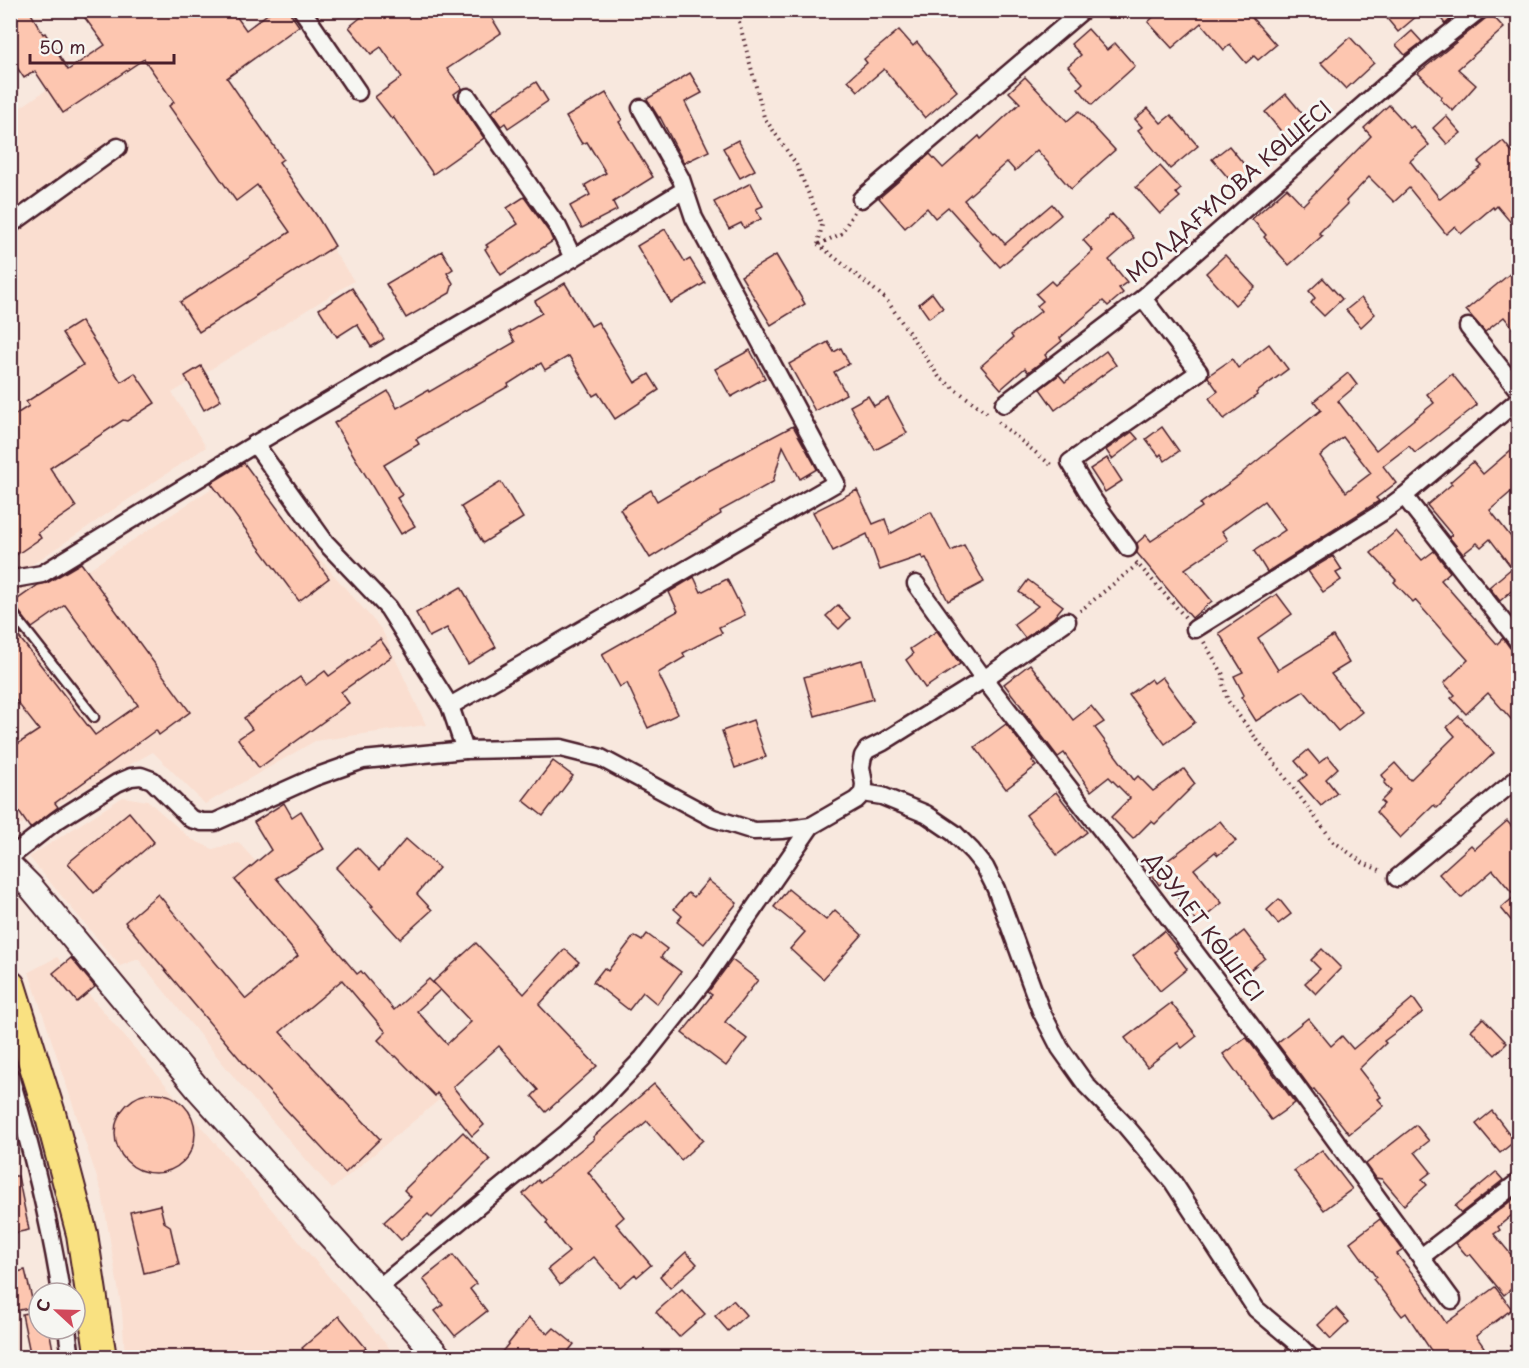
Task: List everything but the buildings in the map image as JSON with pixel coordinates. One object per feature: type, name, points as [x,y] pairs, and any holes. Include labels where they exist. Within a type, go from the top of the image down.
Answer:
[{"type":"highway","points":[[10,986],[51,1118],[82,1234],[101,1358]]},
{"type":"main road","points":[[10,866],[30,886],[199,1090],[440,1358]]},
{"type":"street","points":[[302,10],[358,92]]},
{"type":"street","points":[[861,199],[1083,10]]},
{"type":"street","name":"МОЛДАҒҰЛОВА КӨШЕСІ","points":[[1005,404],[1143,298],[1402,71],[1479,10]]},
{"type":"street","points":[[468,97],[558,227],[573,258]]},
{"type":"street","points":[[450,706],[836,483],[694,219],[681,179],[641,108]]},
{"type":"street","points":[[10,225],[118,147]]},
{"type":"street","points":[[10,581],[42,574],[255,444],[573,258],[684,190]]},
{"type":"street","points":[[1128,548],[1091,498],[1070,462],[1199,372],[1143,298]]},
{"type":"street","points":[[1468,327],[1518,390]]},
{"type":"street","points":[[1195,629],[1382,513],[1518,400]]},
{"type":"street","points":[[255,444],[326,542],[388,608],[450,706],[465,750]]},
{"type":"street","points":[[1404,496],[1518,641]]},
{"type":"street","name":"ДӘУЛЕТ КӨШЕСІ","points":[[916,584],[984,679],[1135,873],[1263,1043],[1452,1300]]},
{"type":"street","points":[[10,857],[56,821],[117,783],[131,777],[141,776],[152,780],[191,819],[215,822],[315,777],[363,760],[465,750],[561,748],[601,758],[713,818],[754,831],[811,826],[856,800],[863,793],[861,767],[867,750],[984,679],[1068,621]]},
{"type":"street","points":[[1397,878],[1518,778]]},
{"type":"street","points":[[863,793],[882,796],[926,814],[954,833],[985,867],[996,889],[1041,1011],[1060,1048],[1087,1086],[1125,1125],[1173,1182],[1256,1309],[1311,1358]]},
{"type":"street","points":[[377,1289],[567,1133],[643,1058],[703,982],[811,826]]},
{"type":"street","points":[[10,1076],[17,1125],[54,1246],[59,1281]]},
{"type":"street","points":[[1421,1257],[1518,1182]]},
{"type":"street","points":[[69,1341],[71,1358]]},
{"type":"lane","points":[[10,610],[94,717]]},
{"type":"path","points":[[736,10],[764,117],[796,164],[822,225],[818,244]]},
{"type":"path","points":[[818,244],[841,234],[861,199]]},
{"type":"path","points":[[818,244],[886,299],[939,377],[1051,465],[1070,462]]},
{"type":"path","points":[[1068,621],[1138,564],[1195,629],[1222,670],[1228,701],[1334,841],[1363,862],[1397,878]]},
{"type":"shaded area","points":[[161,11],[173,11],[354,281],[172,393],[206,447],[21,572],[42,600],[241,469],[382,630],[426,725],[315,741],[205,804],[153,752],[11,830],[11,114]]},
{"type":"shaded area","points":[[123,797],[148,801],[191,839],[213,849],[238,842],[361,977],[451,1090],[332,1189],[238,1082],[138,959],[120,966],[29,857]]},
{"type":"shaded area","points":[[57,957],[397,1357],[125,1357],[122,1311],[102,1193],[29,972]]}]
